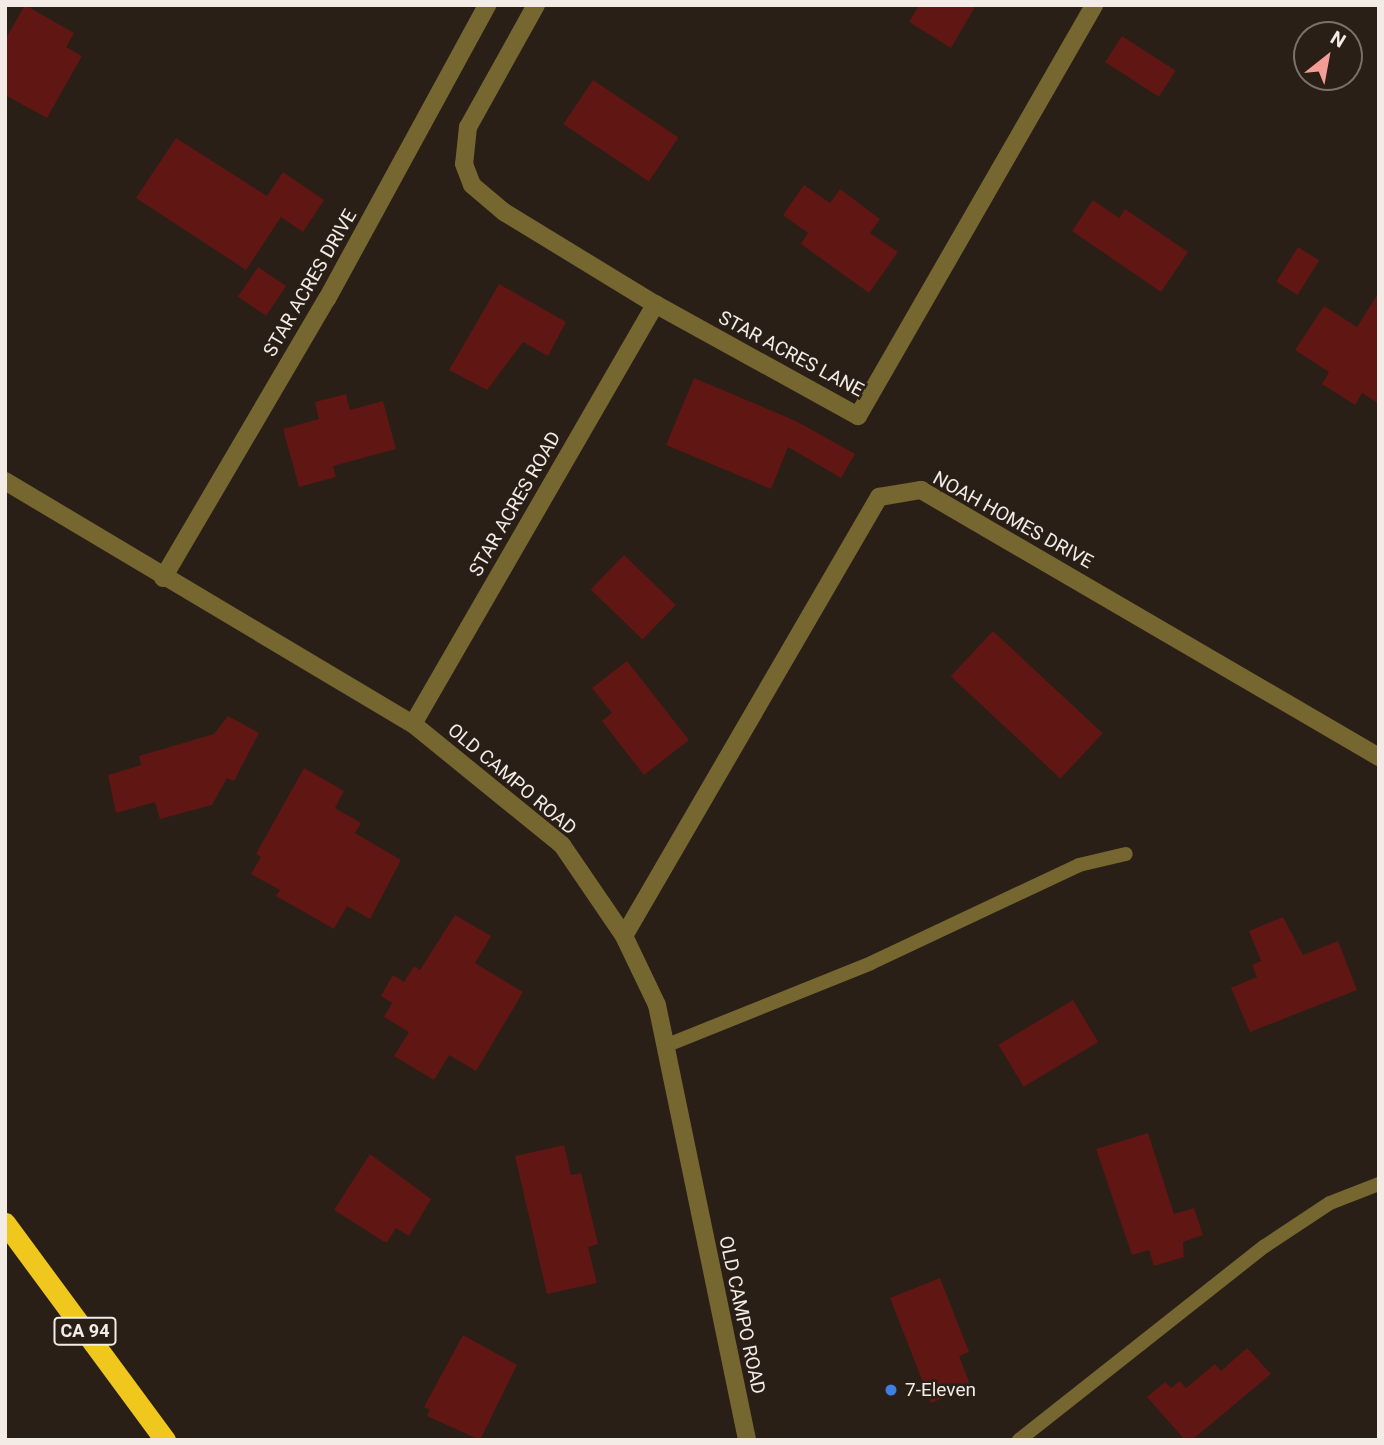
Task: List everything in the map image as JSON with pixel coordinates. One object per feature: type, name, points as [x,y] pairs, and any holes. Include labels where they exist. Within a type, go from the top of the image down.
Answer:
[{"type":"highway","name":"CA 94","points":[[5,1223],[165,1440]]},
{"type":"street","name":"STAR ACRES DRIVE","points":[[163,578],[327,299],[487,5]]},
{"type":"street","name":"STAR ACRES LANE","points":[[536,5],[468,127],[464,164],[472,185],[503,212],[655,304],[858,416],[1094,5]]},
{"type":"street","name":"STAR ACRES ROAD","points":[[412,724],[655,304]]},
{"type":"street","name":"OLD CAMPO ROAD","points":[[5,481],[163,578],[412,724],[562,845],[624,936],[657,1005],[747,1440]]},
{"type":"street","name":"NOAH HOMES DRIVE","points":[[624,936],[879,496],[921,490],[1379,757]]},
{"type":"lane","points":[[665,1045],[871,963],[1079,865],[1126,854]]},
{"type":"lane","points":[[1019,1440],[1265,1246],[1330,1203],[1379,1184]]},
{"type":"building","points":[[25,5],[74,33],[66,47],[82,56],[47,118],[5,95],[5,40]]},
{"type":"building","points":[[919,5],[976,5],[951,48],[909,22]]},
{"type":"building","points":[[1122,36],[1176,71],[1159,97],[1105,62]]},
{"type":"building","points":[[593,80],[678,138],[649,182],[563,124]]},
{"type":"building","points":[[176,138],[267,196],[283,172],[324,200],[303,232],[281,217],[246,270],[136,198]]},
{"type":"building","points":[[804,185],[830,203],[840,189],[880,219],[870,233],[898,252],[869,293],[801,244],[808,233],[783,215]]},
{"type":"building","points":[[1093,200],[1119,218],[1125,209],[1188,252],[1161,292],[1072,231]]},
{"type":"building","points":[[1298,247],[1319,260],[1297,295],[1276,282]]},
{"type":"building","points":[[258,267],[286,286],[266,316],[238,297]]},
{"type":"building","points":[[499,284],[566,322],[548,356],[523,342],[487,390],[449,370]]},
{"type":"building","points":[[1379,292],[1379,404],[1362,393],[1355,405],[1322,384],[1329,372],[1295,350],[1324,306],[1357,327]]},
{"type":"building","points":[[694,378],[796,421],[855,454],[841,478],[788,447],[771,489],[666,445]]},
{"type":"building","points":[[346,394],[350,410],[383,401],[396,449],[333,466],[336,477],[299,487],[283,429],[319,419],[315,402]]},
{"type":"building","points":[[624,555],[676,605],[642,640],[591,590]]},
{"type":"building","points":[[993,631],[1103,733],[1060,779],[951,676]]},
{"type":"building","points":[[627,661],[689,740],[644,775],[602,721],[612,713],[592,688]]},
{"type":"building","points":[[228,716],[259,733],[234,781],[227,778],[212,805],[160,819],[155,802],[116,813],[108,775],[141,765],[139,756],[214,734]]},
{"type":"building","points":[[304,768],[344,791],[335,808],[361,823],[355,833],[401,860],[370,919],[347,906],[334,929],[276,896],[280,890],[251,874],[261,857],[256,854]]},
{"type":"building","points":[[455,915],[491,936],[475,963],[523,992],[476,1071],[449,1055],[434,1080],[394,1056],[409,1032],[384,1017],[392,1003],[381,996],[393,975],[404,982],[414,966],[420,970]]},
{"type":"building","points":[[1283,917],[1303,955],[1338,941],[1357,990],[1250,1032],[1231,988],[1257,977],[1252,965],[1261,961],[1249,931]]},
{"type":"building","points":[[1073,1000],[1098,1042],[1024,1087],[998,1045]]},
{"type":"building","points":[[1148,1133],[1174,1214],[1194,1208],[1203,1235],[1183,1242],[1184,1257],[1154,1266],[1149,1250],[1132,1255],[1096,1149]]},
{"type":"building","points":[[564,1145],[571,1175],[581,1173],[598,1244],[588,1247],[597,1283],[547,1294],[515,1156]]},
{"type":"building","points":[[370,1154],[431,1199],[409,1236],[396,1228],[387,1242],[383,1241],[334,1210]]},
{"type":"building","points":[[940,1278],[969,1352],[959,1356],[971,1387],[931,1403],[890,1298]]},
{"type":"building","points":[[463,1335],[517,1365],[480,1440],[427,1416],[430,1410],[424,1407]]},
{"type":"building","points":[[1247,1348],[1271,1374],[1192,1440],[1185,1440],[1147,1397],[1165,1382],[1171,1388],[1180,1381],[1186,1388],[1215,1364],[1221,1371]]},
{"type":"place","name":"7-Eleven","points":[[891,1390]]}]
